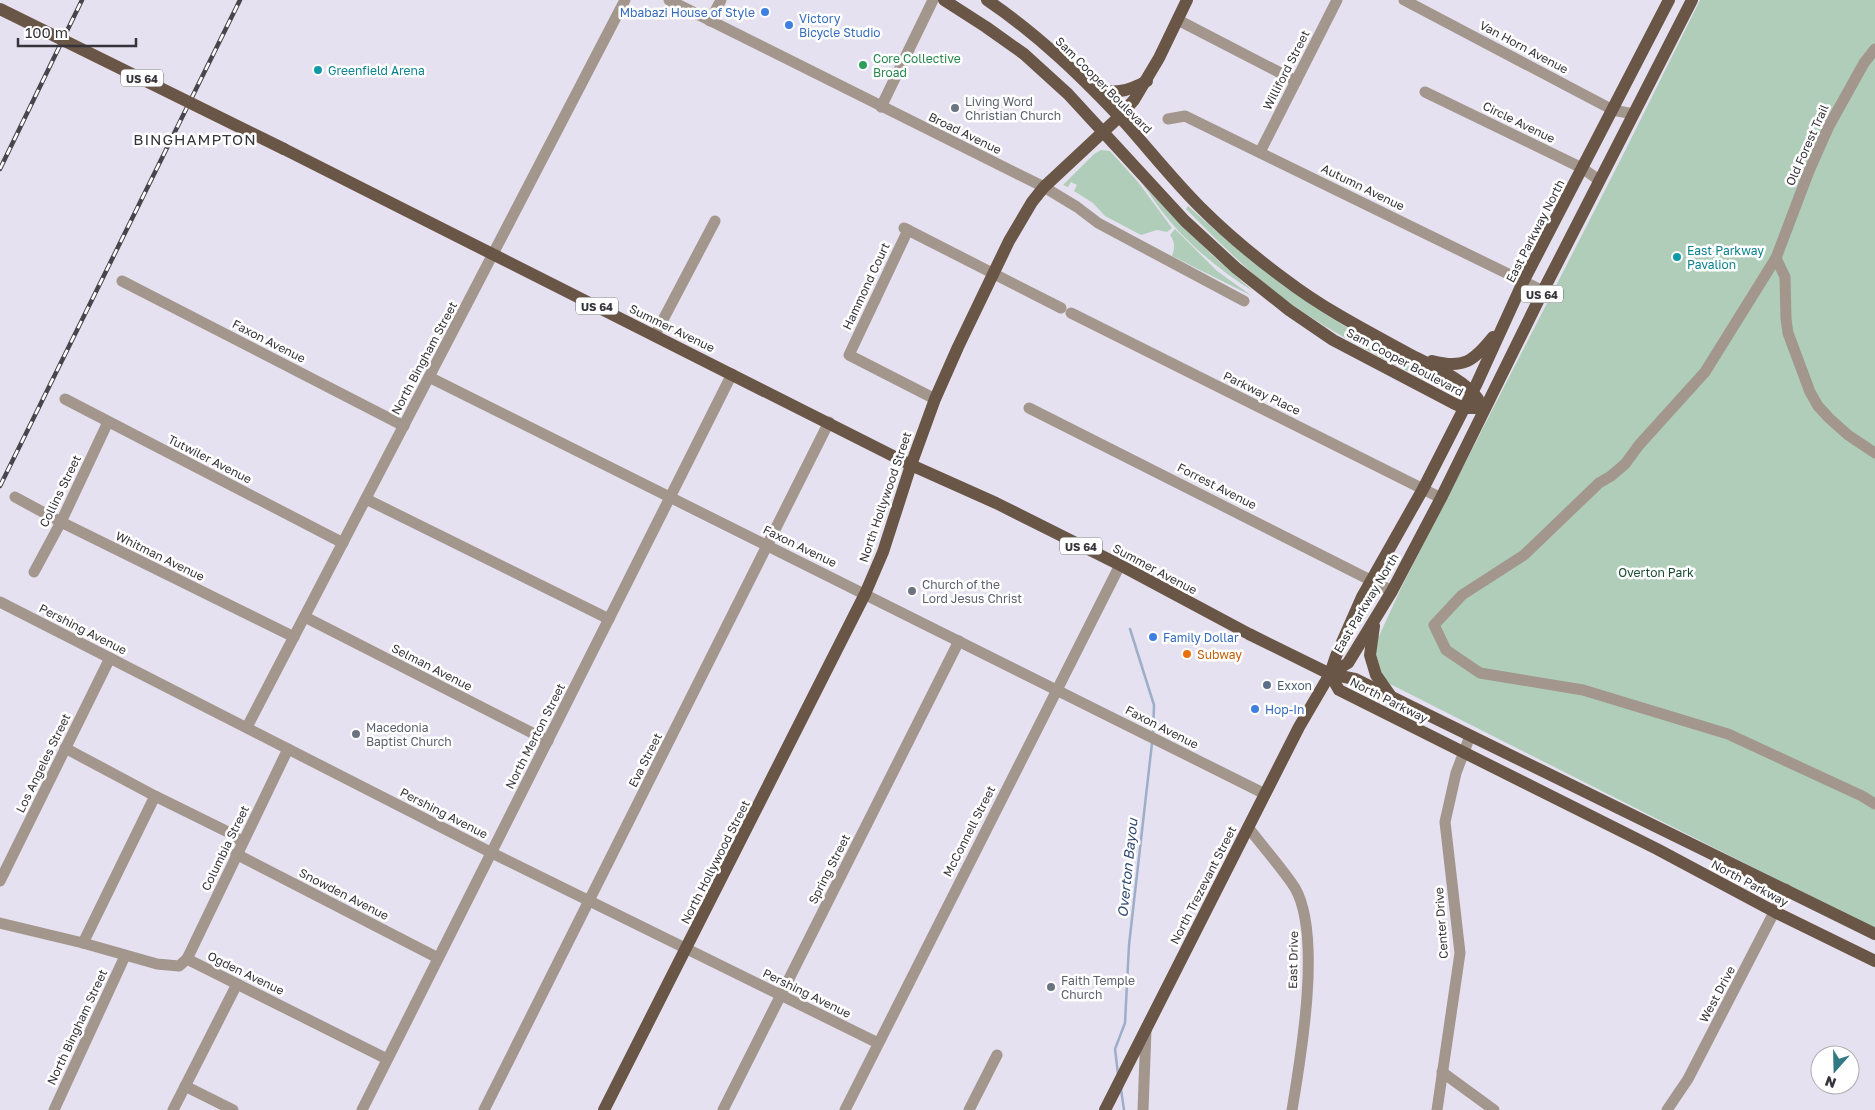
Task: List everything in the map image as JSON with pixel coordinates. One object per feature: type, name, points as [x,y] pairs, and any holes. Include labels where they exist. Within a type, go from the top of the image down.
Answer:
[{"type":"main road","name":"Sam Cooper Boulevard","points":[[944,0],[1024,54],[1068,94],[1185,221],[1236,268],[1289,310],[1333,340],[1464,408],[1485,408]]},
{"type":"main road","name":"Sam Cooper Boulevard","points":[[987,0],[1014,18],[1063,60],[1119,117],[1200,206],[1274,271],[1323,305],[1442,372],[1473,392],[1485,408]]},
{"type":"main road","name":"North Hollywood Street","points":[[604,1110],[865,594],[885,546],[935,399],[1009,241],[1032,202],[1044,187],[1104,132],[1134,100],[1147,81],[1187,0]]},
{"type":"main road","name":"East Parkway North","points":[[1330,674],[1336,656],[1372,580],[1473,392],[1523,282],[1614,110],[1669,0]]},
{"type":"main road","name":"East Parkway North","points":[[1330,674],[1348,663],[1392,590],[1441,498],[1543,291],[1691,0]]},
{"type":"main road","name":"Summer Avenue","points":[[0,9],[494,254],[911,465],[996,503],[1330,674]]},
{"type":"main road","points":[[1084,81],[1103,90],[1115,92],[1129,89],[1147,81]]},
{"type":"main road","points":[[1414,357],[1448,365],[1462,364],[1483,350],[1504,324]]},
{"type":"main road","points":[[1375,619],[1370,655],[1376,675],[1392,697]]},
{"type":"main road","name":"North Parkway","points":[[1330,674],[1354,679],[1392,697],[1875,934]]},
{"type":"main road","name":"North Parkway","points":[[1330,674],[1339,690],[1665,853],[1775,912],[1875,961]]},
{"type":"main road","name":"North Trezevant Street","points":[[1105,1110],[1299,727],[1330,674]]},
{"type":"street","name":"North Bingham Street","points":[[247,727],[625,0]]},
{"type":"street","name":"Broad Avenue","points":[[669,0],[1044,187],[1098,223],[1244,301]]},
{"type":"street","points":[[710,21],[721,0]]},
{"type":"street","points":[[881,107],[933,0]]},
{"type":"street","name":"Williford Street","points":[[1260,152],[1337,0]]},
{"type":"street","name":"Van Horn Avenue","points":[[1404,0],[1614,110],[1633,114]]},
{"type":"street","points":[[1178,20],[1296,81]]},
{"type":"street","name":"Old Forest Trail","points":[[1875,49],[1864,63],[1829,126],[1776,258],[1705,372],[1639,445],[1625,464],[1599,483],[1524,555],[1462,595],[1434,625],[1446,650],[1480,673],[1583,690],[1728,734],[1862,796],[1875,804]]},
{"type":"street","name":"Circle Avenue","points":[[1425,92],[1582,168],[1599,180]]},
{"type":"street","name":"Autumn Avenue","points":[[1168,119],[1185,116],[1543,291]]},
{"type":"street","points":[[655,335],[715,221]]},
{"type":"street","name":"Parkway Place","points":[[906,229],[1441,498]]},
{"type":"street","name":"Hammond Court","points":[[906,229],[849,355],[935,399]]},
{"type":"street","points":[[1776,258],[1784,277],[1788,333],[1810,392],[1818,406],[1829,418],[1848,435],[1875,453]]},
{"type":"street","name":"Faxon Avenue","points":[[122,281],[404,426]]},
{"type":"street","name":"North Merton Street","points":[[362,1110],[732,374]]},
{"type":"street","name":"Faxon Avenue","points":[[430,378],[1265,794]]},
{"type":"street","name":"Tutwiler Avenue","points":[[65,399],[343,543]]},
{"type":"street","name":"Forrest Avenue","points":[[1029,408],[1392,590]]},
{"type":"street","name":"Collins Street","points":[[34,572],[61,522],[108,422]]},
{"type":"street","name":"Eva Street","points":[[484,1110],[829,422]]},
{"type":"street","name":"Whitman Avenue","points":[[16,497],[61,522],[294,637]]},
{"type":"street","points":[[366,499],[609,619]]},
{"type":"street","name":"McConnell Street","points":[[845,1110],[1120,565]]},
{"type":"street","name":"Pershing Avenue","points":[[0,602],[492,853],[878,1043]]},
{"type":"street","name":"Selman Avenue","points":[[305,617],[548,741]]},
{"type":"street","name":"Spring Street","points":[[723,1110],[959,641]]},
{"type":"street","name":"Los Angeles Street","points":[[0,880],[110,658]]},
{"type":"street","name":"Center Drive","points":[[1437,1110],[1460,953],[1445,822],[1456,773],[1470,736]]},
{"type":"street","points":[[65,748],[230,833],[242,842]]},
{"type":"street","name":"Columbia Street","points":[[187,959],[288,748]]},
{"type":"street","points":[[83,943],[155,796]]},
{"type":"street","name":"East Drive","points":[[1248,828],[1295,888],[1307,922],[1308,978],[1299,1065],[1292,1110]]},
{"type":"street","name":"Snowden Avenue","points":[[236,854],[438,958]]},
{"type":"street","name":"West Drive","points":[[1667,1110],[1688,1079],[1786,889]]},
{"type":"street","points":[[0,923],[83,943],[157,964],[179,966],[187,959]]},
{"type":"street","name":"North Bingham Street","points":[[54,1110],[125,956]]},
{"type":"street","name":"Ogden Avenue","points":[[187,959],[388,1059]]},
{"type":"street","points":[[173,1110],[237,984]]},
{"type":"street","points":[[1143,1110],[1146,1030]]},
{"type":"street","points":[[969,1110],[997,1055]]},
{"type":"street","points":[[1442,1072],[1494,1110]]},
{"type":"street","points":[[185,1086],[233,1110]]},
{"type":"green space","name":"Overton Park","points":[[1700,0],[1875,0],[1875,929],[1390,684],[1383,678],[1374,647],[1402,586],[1625,151]]},
{"type":"green space","points":[[1101,150],[1110,151],[1138,182],[1172,228],[1167,232],[1157,230],[1141,235],[1105,216],[1093,203],[1074,191],[1077,185],[1071,182],[1068,187],[1063,185],[1094,154]]},
{"type":"green space","points":[[1141,182],[1211,254],[1253,291],[1216,265],[1192,244],[1170,222]]},
{"type":"green space","points":[[1188,206],[1235,247],[1309,303],[1361,336],[1438,375],[1448,381],[1458,392],[1443,389],[1383,359],[1324,326],[1287,301],[1260,280],[1222,245],[1186,209]]},
{"type":"green space","points":[[1175,229],[1217,271],[1252,296],[1172,256],[1174,245],[1170,235]]},
{"type":"waterway","name":"Overton Bayou","points":[[1130,629],[1154,705],[1153,735]]},
{"type":"waterway","name":"Overton Bayou","points":[[1118,1074],[1115,1049],[1125,1023],[1129,945],[1152,743]]},
{"type":"waterway","name":"Overton Bayou","points":[[1121,1089],[1124,1110]]},
{"type":"railway","points":[[0,169],[82,0]]},
{"type":"railway","points":[[0,486],[240,0]]},
{"type":"place","name":"Mbabazi House of Style","points":[[765,12]]},
{"type":"place","name":"Victory Bicycle Studio","points":[[789,25]]},
{"type":"place","name":"Core Collective Broad","points":[[863,65]]},
{"type":"place","name":"Greenfield Arena","points":[[318,70]]},
{"type":"place","name":"Living Word Christian Church","points":[[955,108]]},
{"type":"place","name":"East Parkway Pavalion","points":[[1677,257]]},
{"type":"place","name":"Church of the Lord Jesus Christ","points":[[912,591]]},
{"type":"place","name":"Family Dollar","points":[[1153,637]]},
{"type":"place","name":"Subway","points":[[1187,654]]},
{"type":"place","name":"Exxon","points":[[1267,685]]},
{"type":"place","name":"Hop-In","points":[[1255,709]]},
{"type":"place","name":"Macedonia Baptist Church","points":[[356,734]]},
{"type":"place","name":"Faith Temple Church","points":[[1051,987]]},
{"type":"district","name":"BINGHAMPTON","points":[[195,139]]}]
